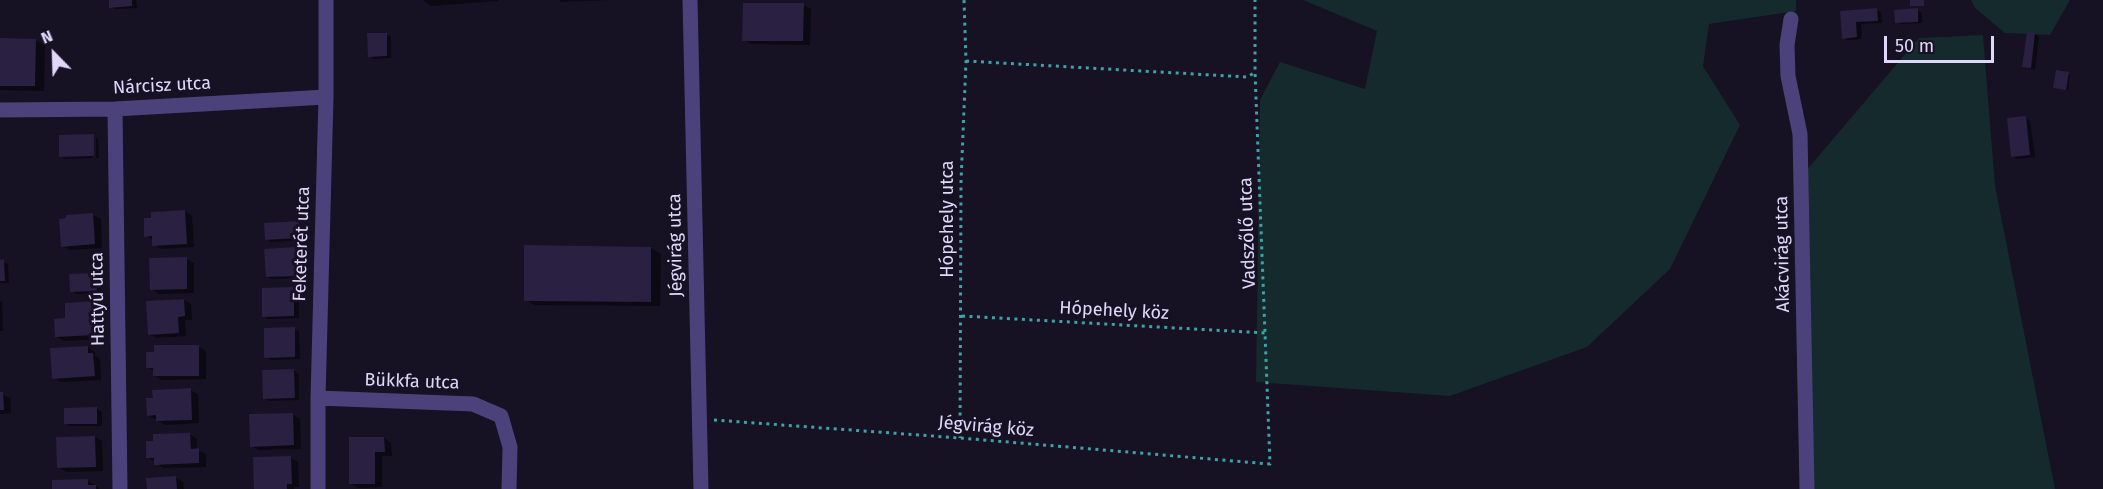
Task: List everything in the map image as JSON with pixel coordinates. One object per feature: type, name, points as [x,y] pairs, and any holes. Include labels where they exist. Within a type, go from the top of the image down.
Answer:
[{"type":"street","name":"Feketerét utca","points":[[318,489],[326,0]]},
{"type":"street","name":"Jégvirág utca","points":[[690,0],[701,489]]},
{"type":"street","name":"Akácvirág utca","points":[[1791,19],[1787,45],[1788,76],[1800,134],[1807,489]]},
{"type":"street","name":"Nárcisz utca","points":[[0,111],[115,109],[326,97]]},
{"type":"street","name":"Hattyú utca","points":[[115,109],[120,489]]},
{"type":"street","name":"Bükkfa utca","points":[[318,398],[473,404],[501,416],[510,447],[509,489]]},
{"type":"path","name":"Hópehely utca","points":[[960,438],[961,182],[966,61],[964,0]]},
{"type":"path","name":"Vadszőlő utca","points":[[1255,0],[1255,72],[1270,464]]},
{"type":"path","points":[[966,61],[1246,77],[1255,72]]},
{"type":"path","name":"Hópehely köz","points":[[961,316],[1266,333]]},
{"type":"path","name":"Jégvirág köz","points":[[700,419],[1270,464]]},
{"type":"green space","points":[[1303,0],[1796,0],[1796,11],[1709,24],[1703,66],[1740,125],[1670,269],[1587,347],[1450,396],[1256,382],[1260,100],[1280,62],[1365,89],[1377,31]]},
{"type":"green space","points":[[1971,0],[2070,0],[2050,35],[2005,33],[1975,8]]},
{"type":"green space","points":[[1983,35],[1995,186],[2055,489],[1812,489],[1804,173],[1919,38]]},
{"type":"building","points":[[109,0],[132,0],[132,6],[109,8]]},
{"type":"building","points":[[1910,0],[1924,0],[1924,6],[1910,6]]},
{"type":"building","points":[[743,3],[804,3],[803,41],[742,41]]},
{"type":"building","points":[[1877,8],[1878,21],[1856,22],[1857,37],[1842,39],[1840,11]]},
{"type":"building","points":[[1918,8],[1918,22],[1895,23],[1894,10]]},
{"type":"building","points":[[2027,32],[2035,33],[2031,68],[2022,67]]},
{"type":"building","points":[[367,33],[387,33],[387,56],[368,57]]},
{"type":"building","points":[[0,38],[36,39],[35,86],[0,86]]},
{"type":"building","points":[[2056,70],[2069,72],[2066,90],[2053,88]]},
{"type":"building","points":[[2026,116],[2030,155],[2011,157],[2007,118]]},
{"type":"building","points":[[94,134],[94,156],[59,157],[59,135]]},
{"type":"building","points":[[185,210],[187,244],[152,246],[152,236],[144,237],[144,218],[151,218],[151,212]]},
{"type":"building","points":[[93,213],[95,244],[61,247],[59,219],[66,218],[66,215]]},
{"type":"building","points":[[299,221],[299,238],[265,240],[264,223]]},
{"type":"building","points":[[524,245],[651,247],[651,302],[524,301]]},
{"type":"building","points":[[295,247],[297,276],[266,277],[264,249]]},
{"type":"building","points":[[187,257],[187,289],[150,290],[149,258]]},
{"type":"building","points":[[4,259],[5,281],[0,281],[0,260]]},
{"type":"building","points":[[96,273],[97,291],[70,292],[69,274]]},
{"type":"building","points":[[294,287],[294,316],[262,317],[262,288]]},
{"type":"building","points":[[184,299],[185,316],[178,317],[179,333],[148,335],[146,301]]},
{"type":"building","points":[[95,301],[96,335],[55,337],[54,319],[65,318],[65,303]]},
{"type":"building","points":[[295,327],[295,357],[264,358],[264,328]]},
{"type":"building","points":[[154,345],[199,345],[199,376],[153,376],[153,368],[146,368],[146,352],[154,352]]},
{"type":"building","points":[[88,346],[88,353],[93,353],[95,376],[52,379],[50,348]]},
{"type":"building","points":[[294,369],[295,398],[263,399],[262,370]]},
{"type":"building","points":[[191,388],[192,420],[156,421],[156,415],[147,416],[146,398],[153,398],[152,390]]},
{"type":"building","points":[[0,392],[3,392],[4,410],[0,410]]},
{"type":"building","points":[[97,407],[97,424],[64,424],[64,408]]},
{"type":"building","points":[[293,413],[294,445],[250,447],[249,414]]},
{"type":"building","points":[[190,433],[191,449],[199,448],[199,463],[154,465],[154,458],[146,458],[146,441],[153,441],[153,434]]},
{"type":"building","points":[[95,436],[96,467],[57,468],[56,437]]},
{"type":"building","points":[[349,437],[384,437],[385,452],[375,452],[375,484],[349,484]]},
{"type":"building","points":[[291,456],[292,484],[287,484],[287,489],[254,489],[253,457]]},
{"type":"building","points":[[176,476],[177,489],[147,489],[146,478]]},
{"type":"building","points":[[88,479],[88,485],[96,485],[96,489],[52,489],[52,480]]}]
